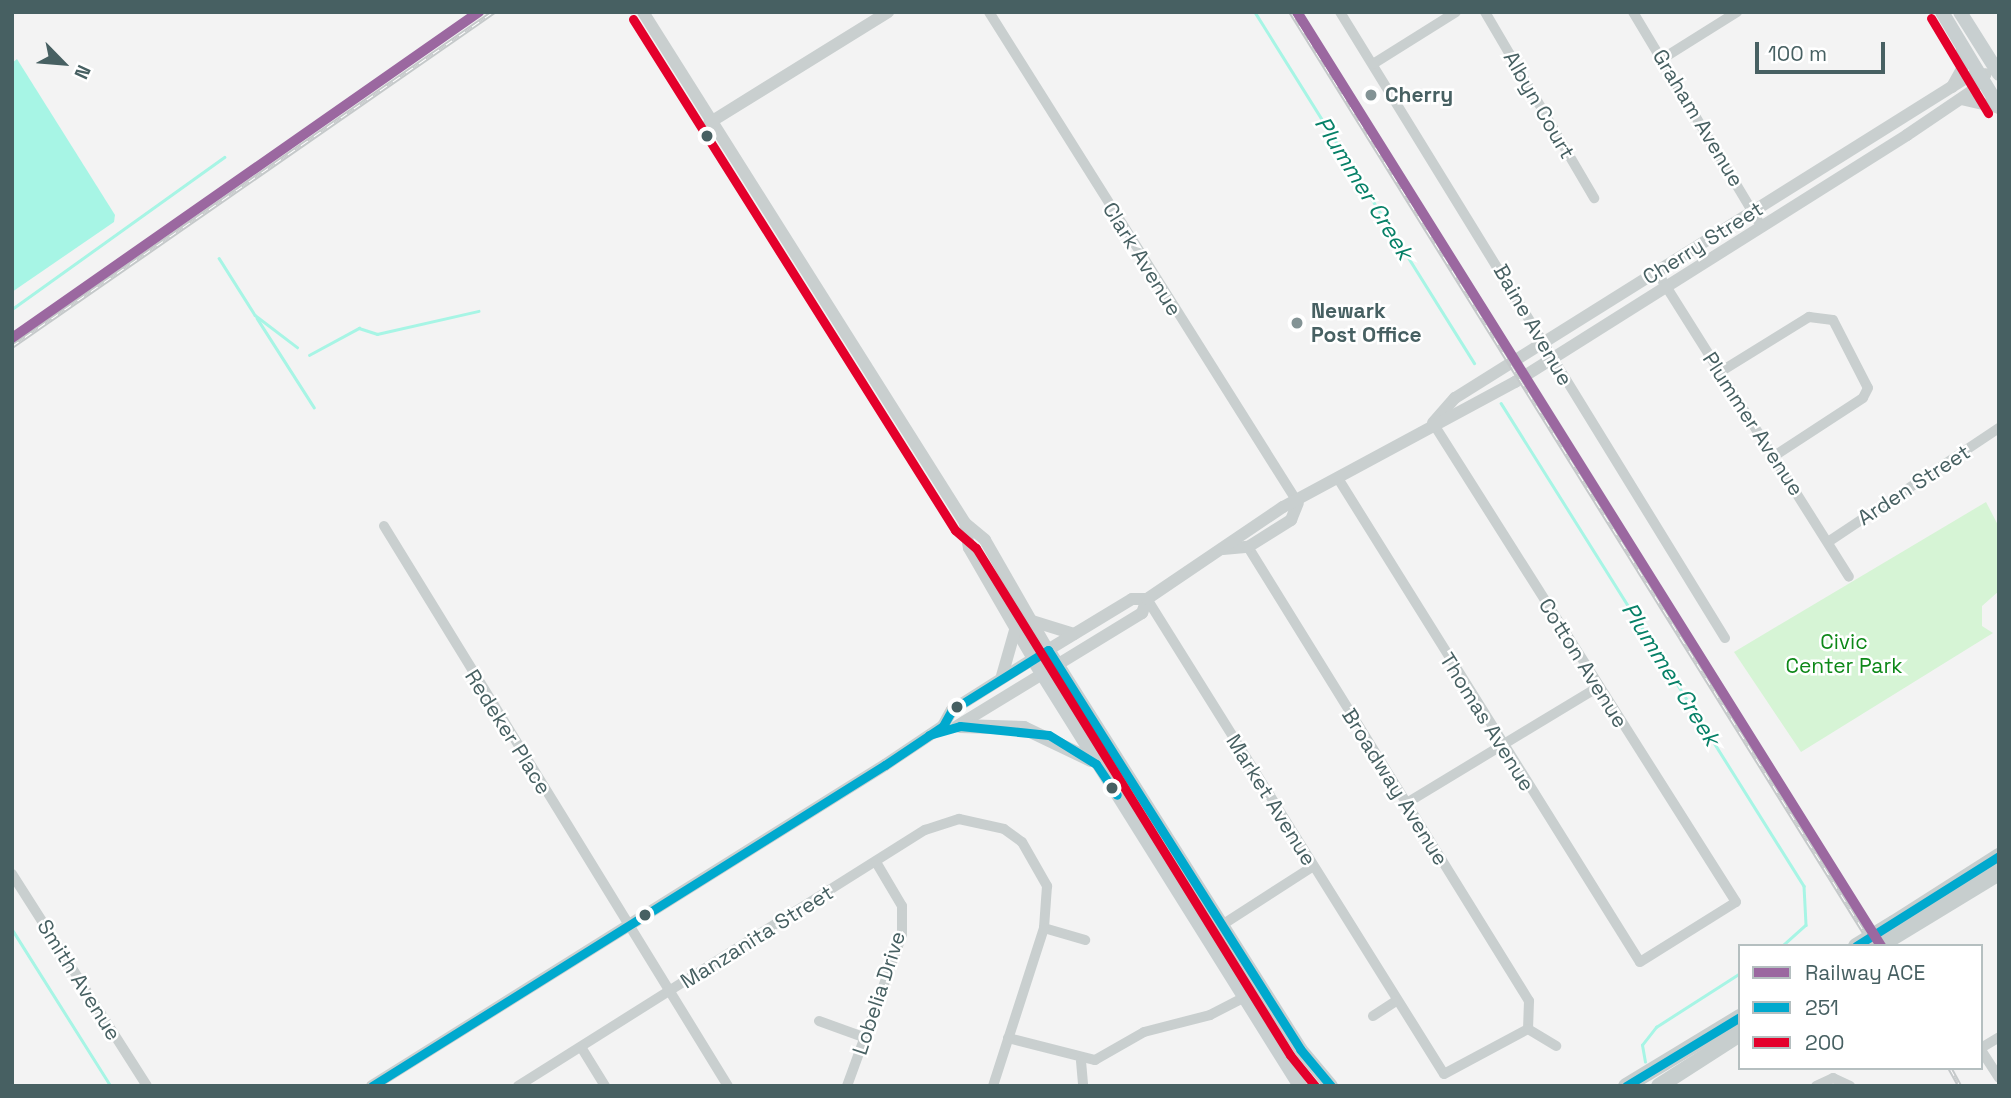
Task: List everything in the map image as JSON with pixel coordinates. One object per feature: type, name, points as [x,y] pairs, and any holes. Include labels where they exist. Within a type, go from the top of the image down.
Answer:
[{"type":"main road","points":[[1942,12],[1999,107]]},
{"type":"main road","points":[[1960,12],[1998,70]]},
{"type":"main road","points":[[1048,650],[1261,987],[1331,1086]]},
{"type":"main road","points":[[1032,659],[1096,764],[1247,996],[1300,1086]]},
{"type":"main road","points":[[960,726],[1049,735],[1096,764]]},
{"type":"main road","points":[[1881,944],[1897,928],[1999,856]]},
{"type":"main road","points":[[1861,944],[1897,928],[1999,873]]},
{"type":"main road","points":[[1247,996],[1261,987]]},
{"type":"main road","points":[[1626,1086],[1738,1018]]},
{"type":"main road","points":[[1659,1086],[1738,1035]]},
{"type":"main road","points":[[1283,1055],[1306,1086]]},
{"type":"street","points":[[642,12],[709,123],[965,523],[985,540],[1048,650]]},
{"type":"street","points":[[709,123],[888,12]]},
{"type":"street","name":"Clark Avenue","points":[[989,12],[1298,503]]},
{"type":"street","name":"Baine Avenue","points":[[1340,12],[1725,638]]},
{"type":"street","points":[[1373,64],[1455,12]]},
{"type":"street","name":"Albyn Court","points":[[1485,12],[1594,198]]},
{"type":"street","name":"Graham Avenue","points":[[1633,12],[1754,209],[1761,226]]},
{"type":"street","points":[[1662,59],[1737,12]]},
{"type":"street","points":[[1952,88],[1962,68],[1962,44]]},
{"type":"street","name":"Cherry Street","points":[[1433,423],[1442,407],[1754,209],[1871,141],[1952,88],[1998,70]]},
{"type":"street","name":"Cherry Street","points":[[372,1086],[943,726],[952,710],[1032,659],[1132,599],[1147,599],[1223,549],[1250,526],[1339,480],[1433,423],[1460,416],[1666,288],[1961,99],[1982,76]]},
{"type":"street","points":[[1961,99],[1999,107]]},
{"type":"street","points":[[1871,141],[1878,153]]},
{"type":"street","name":"Plummer Avenue","points":[[1657,272],[1849,577]]},
{"type":"street","points":[[1720,372],[1809,317],[1833,320],[1868,388],[1863,398],[1774,456]]},
{"type":"street","name":"Cotton Avenue","points":[[1433,423],[1736,902],[1640,962]]},
{"type":"street","name":"Arden Street","points":[[1828,542],[1999,428]]},
{"type":"street","name":"Thomas Avenue","points":[[1339,480],[1501,747],[1640,962]]},
{"type":"street","name":"Cherry Street","points":[[1223,549],[1248,547],[1291,520],[1298,503]]},
{"type":"street","points":[[965,523],[969,548],[1032,659]]},
{"type":"street","name":"Redeker Place","points":[[384,526],[387,538],[728,1086]]},
{"type":"street","name":"Broadway Avenue","points":[[1248,547],[1529,1001],[1528,1029]]},
{"type":"street","name":"Cherry Street","points":[[960,726],[1142,613],[1147,599]]},
{"type":"street","name":"Market Avenue","points":[[1147,599],[1312,867],[1444,1074],[1528,1029]]},
{"type":"street","points":[[1032,621],[1074,634]]},
{"type":"street","points":[[1001,679],[1016,627]]},
{"type":"street","points":[[1405,804],[1598,687]]},
{"type":"street","points":[[943,726],[960,726]]},
{"type":"street","name":"Manzanita Street","points":[[518,1086],[925,830],[959,820],[1004,829],[1038,863],[1047,886],[1044,928]]},
{"type":"street","name":"Lobelia Drive","points":[[847,1086],[902,935],[902,906],[876,862]]},
{"type":"street","points":[[1208,934],[1312,867]]},
{"type":"street","name":"Smith Avenue","points":[[12,874],[147,1086]]},
{"type":"street","points":[[993,1086],[1044,928],[1085,940]]},
{"type":"street","points":[[1008,1038],[1081,1061],[1247,996]]},
{"type":"street","points":[[1373,1016],[1396,1001]]},
{"type":"street","points":[[819,1021],[866,1038]]},
{"type":"street","points":[[1528,1029],[1556,1046]]},
{"type":"street","points":[[1983,1048],[1999,1037]]},
{"type":"street","points":[[581,1047],[605,1086]]},
{"type":"street","points":[[1983,1052],[1999,1079]]},
{"type":"street","points":[[1081,1061],[1083,1086]]},
{"type":"street","points":[[1816,1086],[1833,1079],[1850,1086]]},
{"type":"green space","name":"Civic Center Park","points":[[1986,502],[1999,527],[1999,591],[1982,606],[1982,626],[1993,633],[1801,752],[1734,652]]},
{"type":"shaded area","points":[[17,59],[115,215],[114,222],[12,292],[12,63]]},
{"type":"waterway","name":"Plummer Creek","points":[[1255,12],[1474,363]]},
{"type":"waterway","points":[[12,309],[224,157]]},
{"type":"waterway","points":[[219,258],[255,315],[297,347]]},
{"type":"waterway","points":[[309,355],[359,328],[377,334],[478,311]]},
{"type":"waterway","points":[[257,318],[314,407]]},
{"type":"waterway","name":"Plummer Creek","points":[[1501,403],[1804,886],[1806,925],[1785,944]]},
{"type":"waterway","points":[[12,929],[111,1086]]},
{"type":"waterway","name":"Plummer Creek","points":[[1645,1062],[1642,1045],[1656,1027],[1738,974]]},
{"type":"railway","points":[[12,346],[493,12]]},
{"type":"railway","points":[[1291,12],[1872,944]]},
{"type":"railway","points":[[1951,1070],[1960,1086]]},
{"type":"rail line","name":"ACE","points":[[12,338],[479,12]]},
{"type":"rail line","name":"ACE","points":[[1297,12],[1880,944]]},
{"type":"transit line","name":"200","points":[[1931,18],[1988,113]]},
{"type":"transit line","name":"200","points":[[633,19],[955,530],[976,548],[1290,1055],[1315,1086]]},
{"type":"transit line","name":"251","points":[[372,1086],[885,765],[943,726],[952,710],[1048,650],[1300,1049],[1331,1086]]},
{"type":"transit line","name":"251","points":[[929,735],[960,726],[1049,735],[1096,764],[1117,795]]},
{"type":"transit line","name":"251","points":[[1859,944],[1999,856]]},
{"type":"transit line","name":"251","points":[[1626,1086],[1738,1018]]},
{"type":"place","name":"Cherry","points":[[1371,95]]},
{"type":"place","name":"Newark Post Office","points":[[1297,323]]}]
